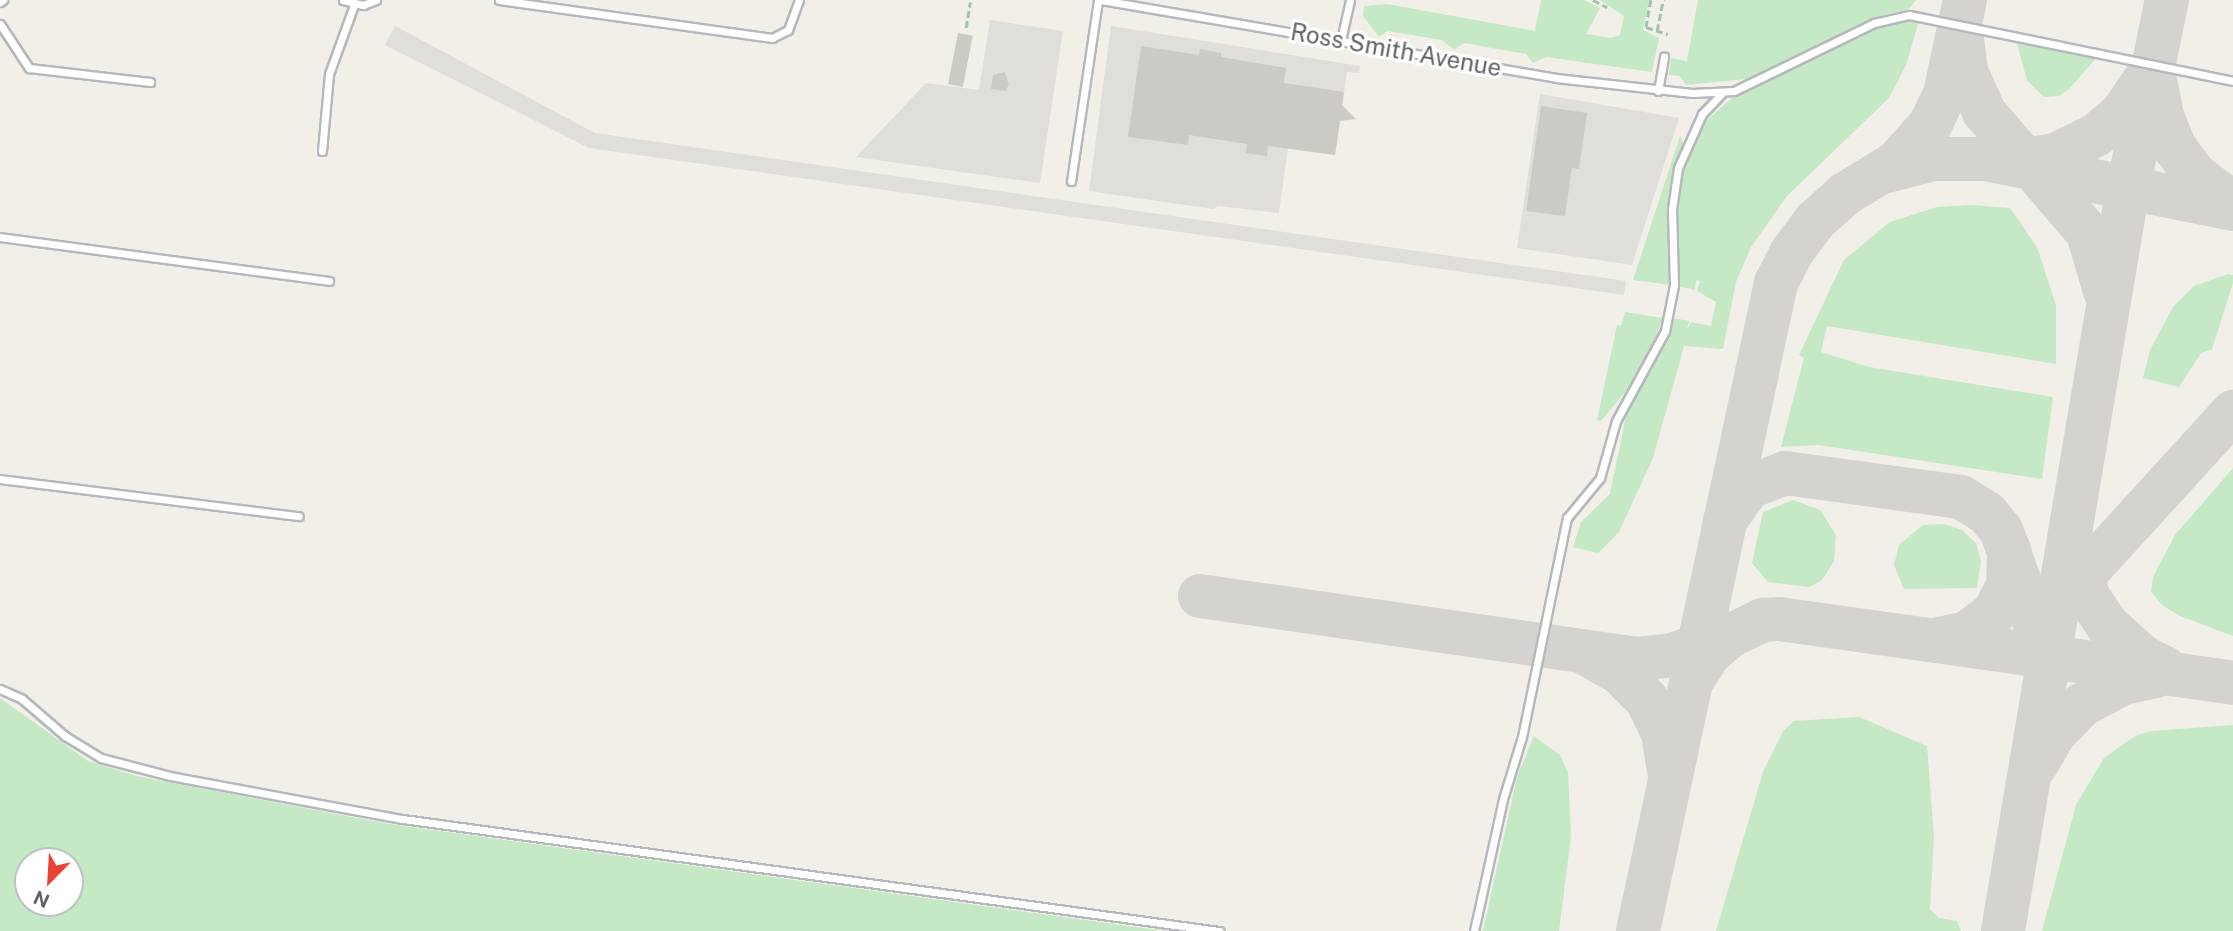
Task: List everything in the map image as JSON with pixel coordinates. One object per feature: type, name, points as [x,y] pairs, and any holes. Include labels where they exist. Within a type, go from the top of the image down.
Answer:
[{"type":"lane","points":[[343,0],[354,5],[376,0]]},
{"type":"lane","points":[[499,0],[772,38],[788,30],[799,0]]},
{"type":"lane","points":[[1071,181],[1099,0]]},
{"type":"lane","name":"Ross Smith Avenue","points":[[1099,0],[1658,91],[1722,93]]},
{"type":"lane","points":[[1341,40],[1350,0]]},
{"type":"lane","points":[[322,151],[329,74],[354,5]]},
{"type":"lane","points":[[1474,931],[1503,799],[1522,737],[1567,518],[1600,478],[1616,421],[1665,331],[1674,285],[1672,209],[1678,168],[1702,114],[1722,93],[1874,23],[1909,15],[2233,81]]},
{"type":"lane","points":[[0,24],[29,68],[150,82]]},
{"type":"lane","points":[[1658,91],[1664,57]]},
{"type":"lane","points":[[0,237],[329,281]]},
{"type":"lane","points":[[0,479],[299,516]]},
{"type":"lane","points":[[0,689],[22,699],[65,736],[101,758],[170,776],[403,819],[1219,931]]},
{"type":"path","points":[[1593,0],[1607,7]]},
{"type":"path","points":[[1651,0],[1646,27],[1668,34]]},
{"type":"path","points":[[1657,31],[1663,0]]},
{"type":"path","points":[[966,28],[970,2]]},
{"type":"shaded area","points":[[990,20],[1063,31],[1040,183],[856,157],[926,83],[979,90]]},
{"type":"shaded area","points":[[395,26],[595,133],[1626,281],[1624,295],[589,148],[385,45]]},
{"type":"shaded area","points":[[1111,26],[1360,66],[1359,73],[1347,72],[1335,155],[1288,148],[1279,213],[1219,206],[1213,209],[1089,191]]},
{"type":"shaded area","points":[[1540,94],[1679,118],[1632,265],[1517,248]]},
{"type":"green space","points":[[1541,0],[1584,0],[1600,8],[1586,34],[1611,38],[1620,35],[1624,16],[1600,0],[1649,0],[1643,30],[1659,38],[1652,72],[1546,57],[1533,63],[1526,54],[1464,43],[1454,50],[1442,40],[1388,31],[1379,37],[1363,16],[1364,6],[1387,4],[1535,31]]},
{"type":"green space","points":[[1698,0],[1916,0],[1909,9],[1883,15],[1746,79],[1686,85],[1680,76],[1669,75],[1671,58],[1687,61]]},
{"type":"green space","points":[[1919,21],[1906,65],[1889,98],[1787,196],[1751,247],[1736,282],[1723,349],[1684,346],[1653,458],[1619,532],[1598,553],[1573,547],[1581,522],[1610,494],[1628,407],[1659,355],[1672,318],[1689,321],[1687,329],[1691,322],[1711,326],[1716,302],[1697,291],[1700,281],[1696,280],[1695,290],[1678,286],[1678,183],[1701,125],[1732,98],[1867,31],[1897,22]]},
{"type":"green space","points":[[2016,40],[2098,56],[2069,89],[2059,96],[2044,97],[2027,80]]},
{"type":"green space","points":[[1680,136],[1683,143],[1670,195],[1671,285],[1633,280]]},
{"type":"green space","points":[[1970,205],[2010,208],[2037,247],[2056,305],[2056,364],[1827,326],[1821,352],[1869,367],[2053,397],[2042,479],[1819,445],[1781,447],[1804,358],[1799,355],[1844,260],[1890,222],[1937,207]]},
{"type":"green space","points":[[2228,274],[2233,275],[2233,283],[2212,349],[2201,353],[2179,387],[2143,378],[2150,350],[2173,307],[2194,286]]},
{"type":"green space","points":[[1625,312],[1663,318],[1653,344],[1625,392],[1601,421],[1597,420],[1617,325],[1621,326]]},
{"type":"green space","points":[[2233,468],[2233,636],[2180,616],[2162,605],[2151,592],[2153,577],[2175,535]]},
{"type":"green space","points":[[1793,500],[1820,510],[1836,535],[1834,561],[1822,580],[1809,587],[1768,582],[1752,563],[1763,512]]},
{"type":"green space","points":[[1944,524],[1962,530],[1976,543],[1981,561],[1977,588],[1904,589],[1894,565],[1899,545],[1923,525]]},
{"type":"green space","points":[[0,698],[88,761],[136,776],[389,824],[1164,931],[0,931]]},
{"type":"green space","points":[[1859,717],[1927,746],[1934,836],[1930,909],[1939,918],[1957,921],[1961,931],[1716,931],[1763,772],[1783,731],[1794,721]]},
{"type":"green space","points":[[2233,725],[2233,931],[2042,931],[2076,805],[2104,758],[2135,736],[2151,731]]},
{"type":"green space","points":[[1534,736],[1560,755],[1568,773],[1571,836],[1559,931],[1483,931],[1517,777]]},
{"type":"building","points":[[958,33],[973,36],[963,87],[948,84]]},
{"type":"building","points":[[1141,46],[1199,55],[1200,49],[1221,53],[1221,57],[1286,68],[1284,83],[1344,92],[1342,105],[1356,119],[1340,121],[1335,155],[1268,146],[1267,156],[1246,153],[1247,144],[1189,135],[1188,145],[1128,137]]},
{"type":"building","points":[[1005,72],[1009,85],[1005,91],[991,89],[993,75]]},
{"type":"building","points":[[1541,106],[1587,113],[1579,169],[1572,168],[1565,216],[1526,211]]},
{"type":"taxiway","points":[[1638,931],[1776,283],[1791,253],[1815,221],[1845,194],[1896,163],[1930,125],[1945,94],[1965,0]]},
{"type":"taxiway","points":[[2003,931],[2128,188],[2167,0]]},
{"type":"taxiway","points":[[1962,39],[1966,71],[1984,112],[2088,233],[2105,291]]},
{"type":"taxiway","points":[[2020,161],[2058,154],[2096,135],[2122,113],[2145,79]]},
{"type":"taxiway","points":[[2155,80],[2162,116],[2175,148],[2195,175],[2233,203]]},
{"type":"taxiway","points":[[1887,171],[1933,159],[1985,159],[2233,209]]},
{"type":"taxiway","points":[[2053,609],[2233,412]]},
{"type":"taxiway","points":[[1725,521],[1749,487],[1785,473],[1961,497],[1987,513],[2001,530],[2046,654]]},
{"type":"taxiway","points":[[1939,639],[1967,633],[1994,613],[2008,586],[2009,550]]},
{"type":"taxiway","points":[[2074,556],[2089,598],[2107,625],[2143,657],[2165,668]]},
{"type":"taxiway","points":[[1200,596],[1637,659],[1673,655],[1722,637]]},
{"type":"taxiway","points":[[1693,679],[1709,654],[1730,636],[1763,620],[1779,619],[2233,683]]},
{"type":"taxiway","points":[[1590,656],[1619,672],[1647,700],[1663,733],[1669,769]]},
{"type":"taxiway","points":[[2036,765],[2053,735],[2082,705],[2123,683],[2156,676]]}]
